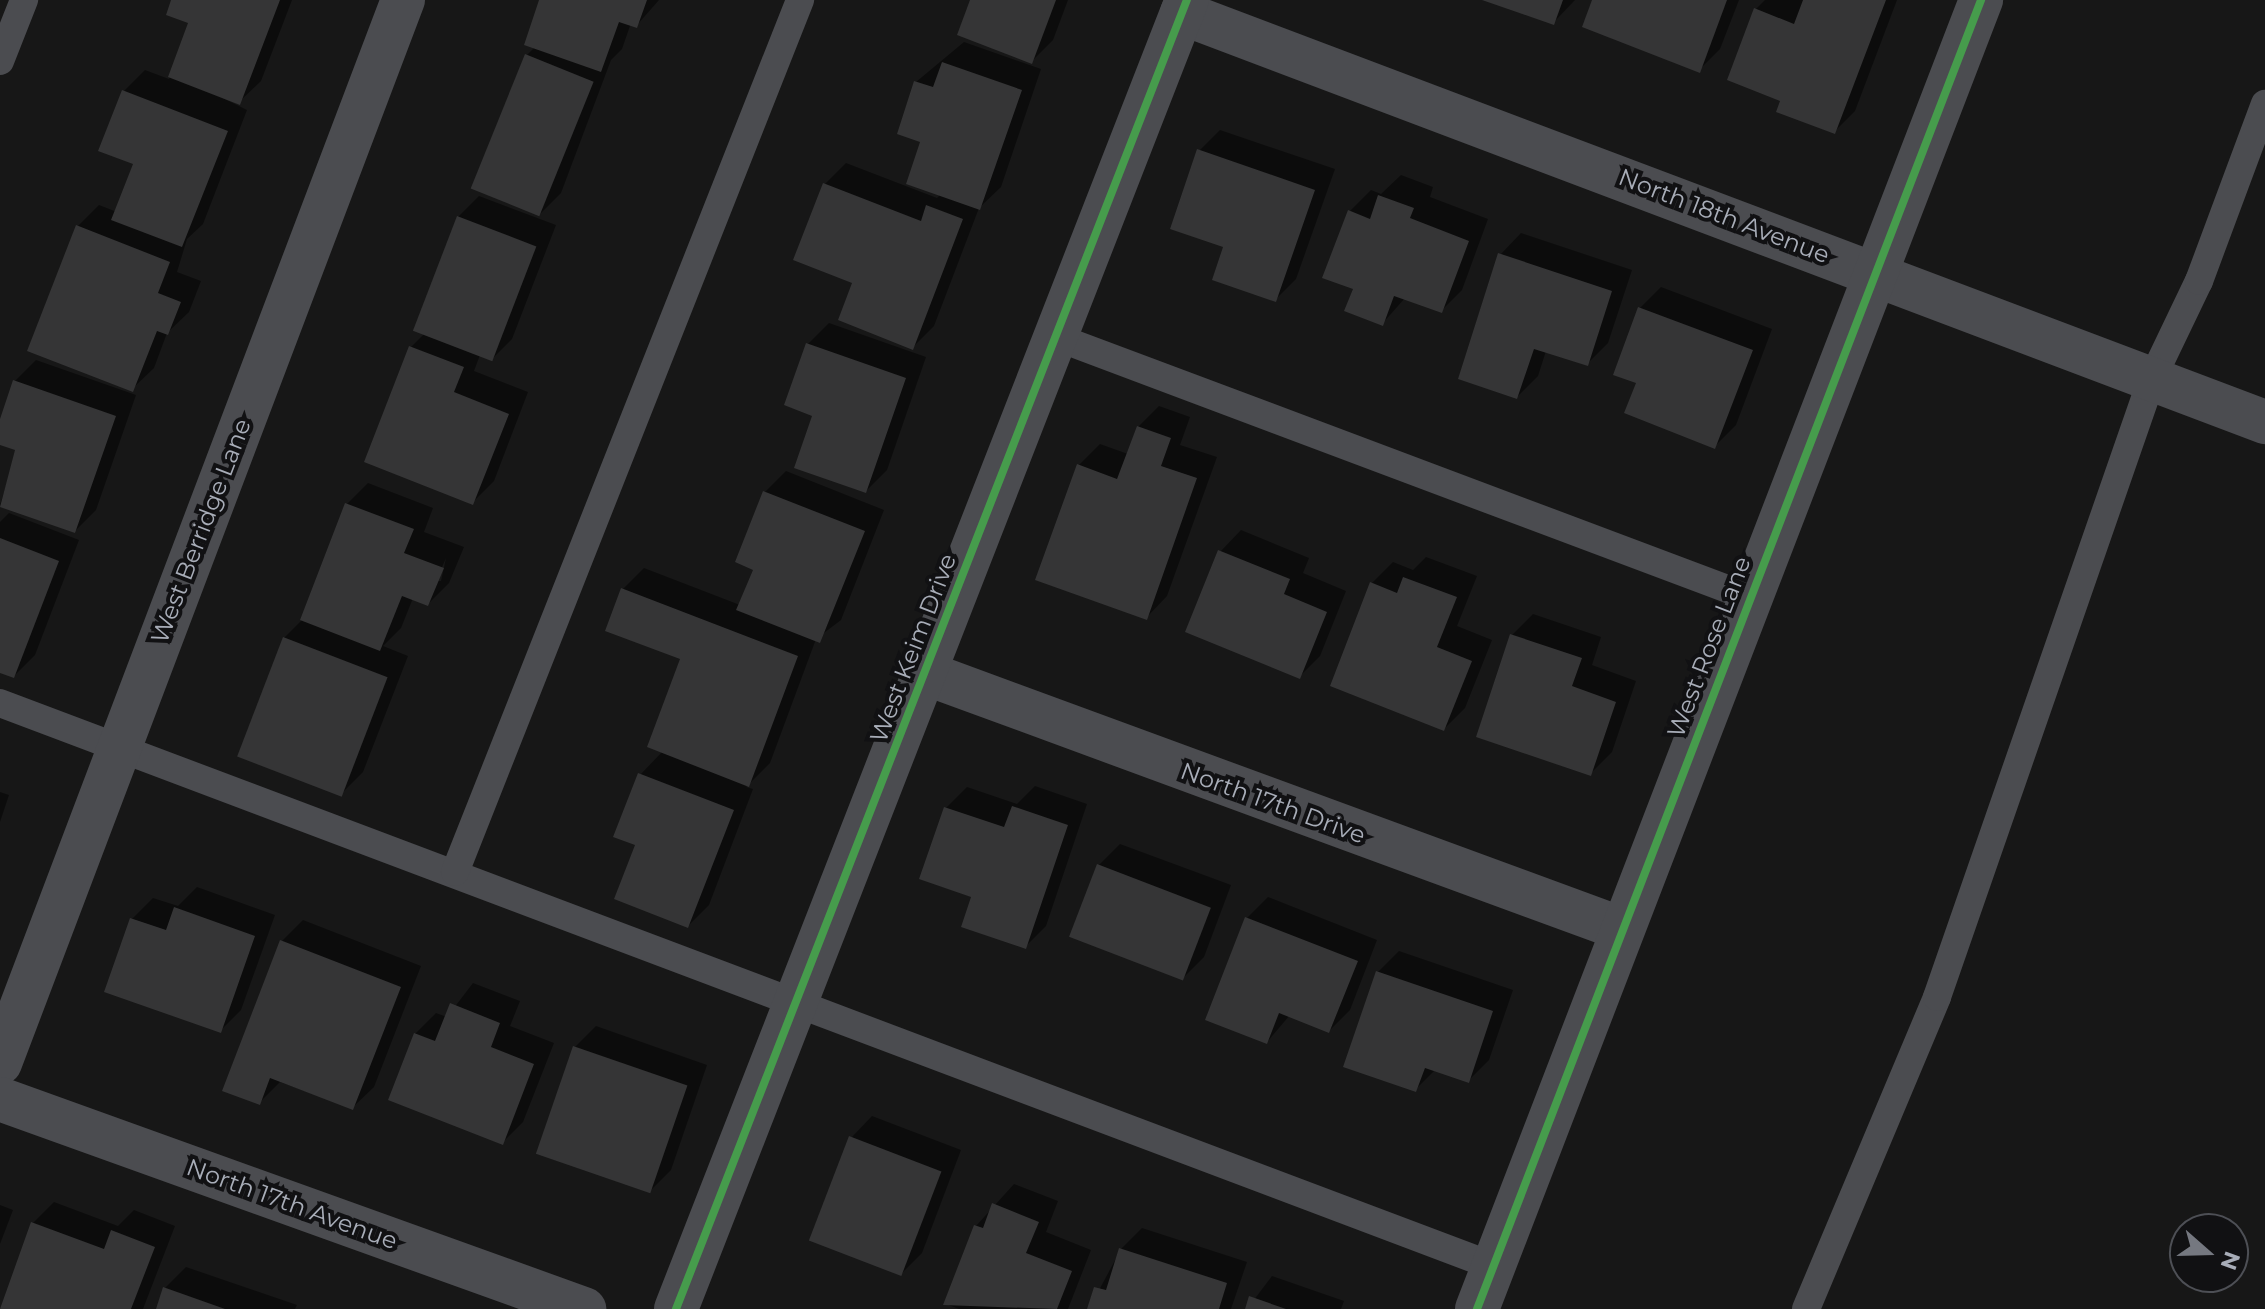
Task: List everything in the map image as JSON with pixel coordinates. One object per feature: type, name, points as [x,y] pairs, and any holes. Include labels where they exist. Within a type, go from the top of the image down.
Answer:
[{"type":"street","name":"West Berridge Lane","points":[[0,1063],[403,0]]},
{"type":"street","name":"West Rose Lane","points":[[1477,1309],[1981,0]]},
{"type":"street","name":"North 18th Avenue","points":[[1184,6],[2151,381],[2265,422]]},
{"type":"street","name":"West Keim Drive","points":[[676,1309],[1184,6]]},
{"type":"street","name":"North 17th Drive","points":[[925,673],[1622,929]]},
{"type":"street","name":"North 17th Avenue","points":[[0,1099],[584,1309]]},
{"type":"lane","points":[[0,61],[24,0]]},
{"type":"lane","points":[[455,872],[800,0]]},
{"type":"lane","points":[[1806,1309],[1937,997],[2151,381],[2199,281],[2265,104]]},
{"type":"lane","points":[[1056,337],[1749,597]]},
{"type":"lane","points":[[0,703],[455,872],[1493,1266]]},
{"type":"building","points":[[171,0],[280,0],[240,105],[168,77],[188,23],[166,15]]},
{"type":"building","points":[[539,0],[647,0],[637,28],[619,22],[601,72],[524,45]]},
{"type":"building","points":[[970,0],[1056,0],[1032,64],[957,35]]},
{"type":"building","points":[[1482,0],[1563,0],[1554,25]]},
{"type":"building","points":[[1592,0],[1727,0],[1700,73],[1582,27]]},
{"type":"building","points":[[1803,0],[1886,0],[1835,134],[1776,112],[1780,101],[1727,80],[1754,8],[1794,24]]},
{"type":"building","points":[[525,54],[594,82],[539,216],[471,188]]},
{"type":"building","points":[[942,62],[1022,90],[980,210],[906,184],[920,142],[897,134],[914,81],[933,87]]},
{"type":"building","points":[[122,90],[228,131],[182,247],[111,220],[133,164],[98,151]]},
{"type":"building","points":[[1197,149],[1315,190],[1276,302],[1212,280],[1223,247],[1170,229]]},
{"type":"building","points":[[823,183],[921,221],[926,205],[963,219],[913,350],[838,320],[852,283],[793,260]]},
{"type":"building","points":[[1378,195],[1414,208],[1410,218],[1469,241],[1442,313],[1394,296],[1383,326],[1344,311],[1353,289],[1322,278],[1348,210],[1370,219]]},
{"type":"building","points":[[457,216],[536,246],[492,361],[413,331]]},
{"type":"building","points":[[76,225],[170,262],[158,293],[181,302],[168,335],[157,331],[133,392],[27,351]]},
{"type":"building","points":[[1498,253],[1612,291],[1588,366],[1534,349],[1517,399],[1458,379]]},
{"type":"building","points":[[1638,307],[1753,350],[1715,449],[1624,413],[1636,383],[1613,375]]},
{"type":"building","points":[[806,343],[906,378],[866,493],[794,468],[812,416],[784,405]]},
{"type":"building","points":[[409,346],[464,367],[454,392],[509,414],[473,505],[364,462]]},
{"type":"building","points":[[13,380],[116,416],[75,533],[0,507],[15,450],[0,445],[0,419]]},
{"type":"building","points":[[1137,426],[1171,438],[1161,466],[1197,478],[1147,620],[1035,580],[1077,464],[1117,479]]},
{"type":"building","points":[[763,491],[865,531],[820,643],[736,610],[753,570],[735,562]]},
{"type":"building","points":[[345,503],[414,529],[404,553],[444,568],[428,606],[402,596],[380,651],[300,620]]},
{"type":"building","points":[[0,538],[59,561],[14,678],[0,673]]},
{"type":"building","points":[[1218,550],[1290,579],[1284,594],[1327,612],[1300,679],[1185,632]]},
{"type":"building","points":[[1403,577],[1457,597],[1437,647],[1472,661],[1444,731],[1330,686],[1370,582],[1397,593]]},
{"type":"building","points":[[621,588],[798,656],[749,787],[647,747],[680,659],[605,631]]},
{"type":"building","points":[[1510,634],[1582,658],[1572,686],[1616,702],[1591,776],[1476,737]]},
{"type":"building","points":[[283,637],[388,677],[342,797],[237,756]]},
{"type":"building","points":[[638,773],[734,810],[688,928],[614,899],[635,845],[613,837]]},
{"type":"building","points":[[1012,806],[1068,825],[1026,949],[961,927],[971,897],[919,879],[944,807],[1004,827]]},
{"type":"building","points":[[1097,864],[1211,908],[1183,981],[1069,937]]},
{"type":"building","points":[[174,907],[255,936],[221,1033],[104,992],[130,918],[166,930]]},
{"type":"building","points":[[1245,917],[1358,961],[1329,1033],[1279,1013],[1267,1044],[1205,1020]]},
{"type":"building","points":[[280,940],[401,987],[353,1110],[270,1078],[260,1105],[222,1091]]},
{"type":"building","points":[[1376,971],[1493,1011],[1469,1083],[1425,1068],[1416,1092],[1343,1067]]},
{"type":"building","points":[[450,1003],[500,1023],[491,1047],[534,1064],[503,1145],[388,1100],[414,1033],[435,1041]]},
{"type":"building","points":[[573,1046],[687,1085],[650,1193],[536,1154]]},
{"type":"building","points":[[849,1136],[941,1171],[901,1276],[809,1241]]},
{"type":"building","points":[[992,1203],[1039,1222],[1026,1253],[1072,1271],[1057,1309],[943,1305],[974,1225],[983,1228]]},
{"type":"building","points":[[31,1222],[104,1249],[111,1230],[155,1247],[131,1309],[0,1309]]},
{"type":"building","points":[[1119,1248],[1227,1283],[1219,1309],[1087,1309],[1094,1287],[1106,1290]]},
{"type":"building","points":[[163,1287],[225,1309],[156,1309]]},
{"type":"building","points":[[1249,1296],[1286,1309],[1245,1309]]},
{"type":"cycle path","points":[[676,1309],[1187,0]]},
{"type":"cycle path","points":[[1477,1309],[1981,0]]}]
